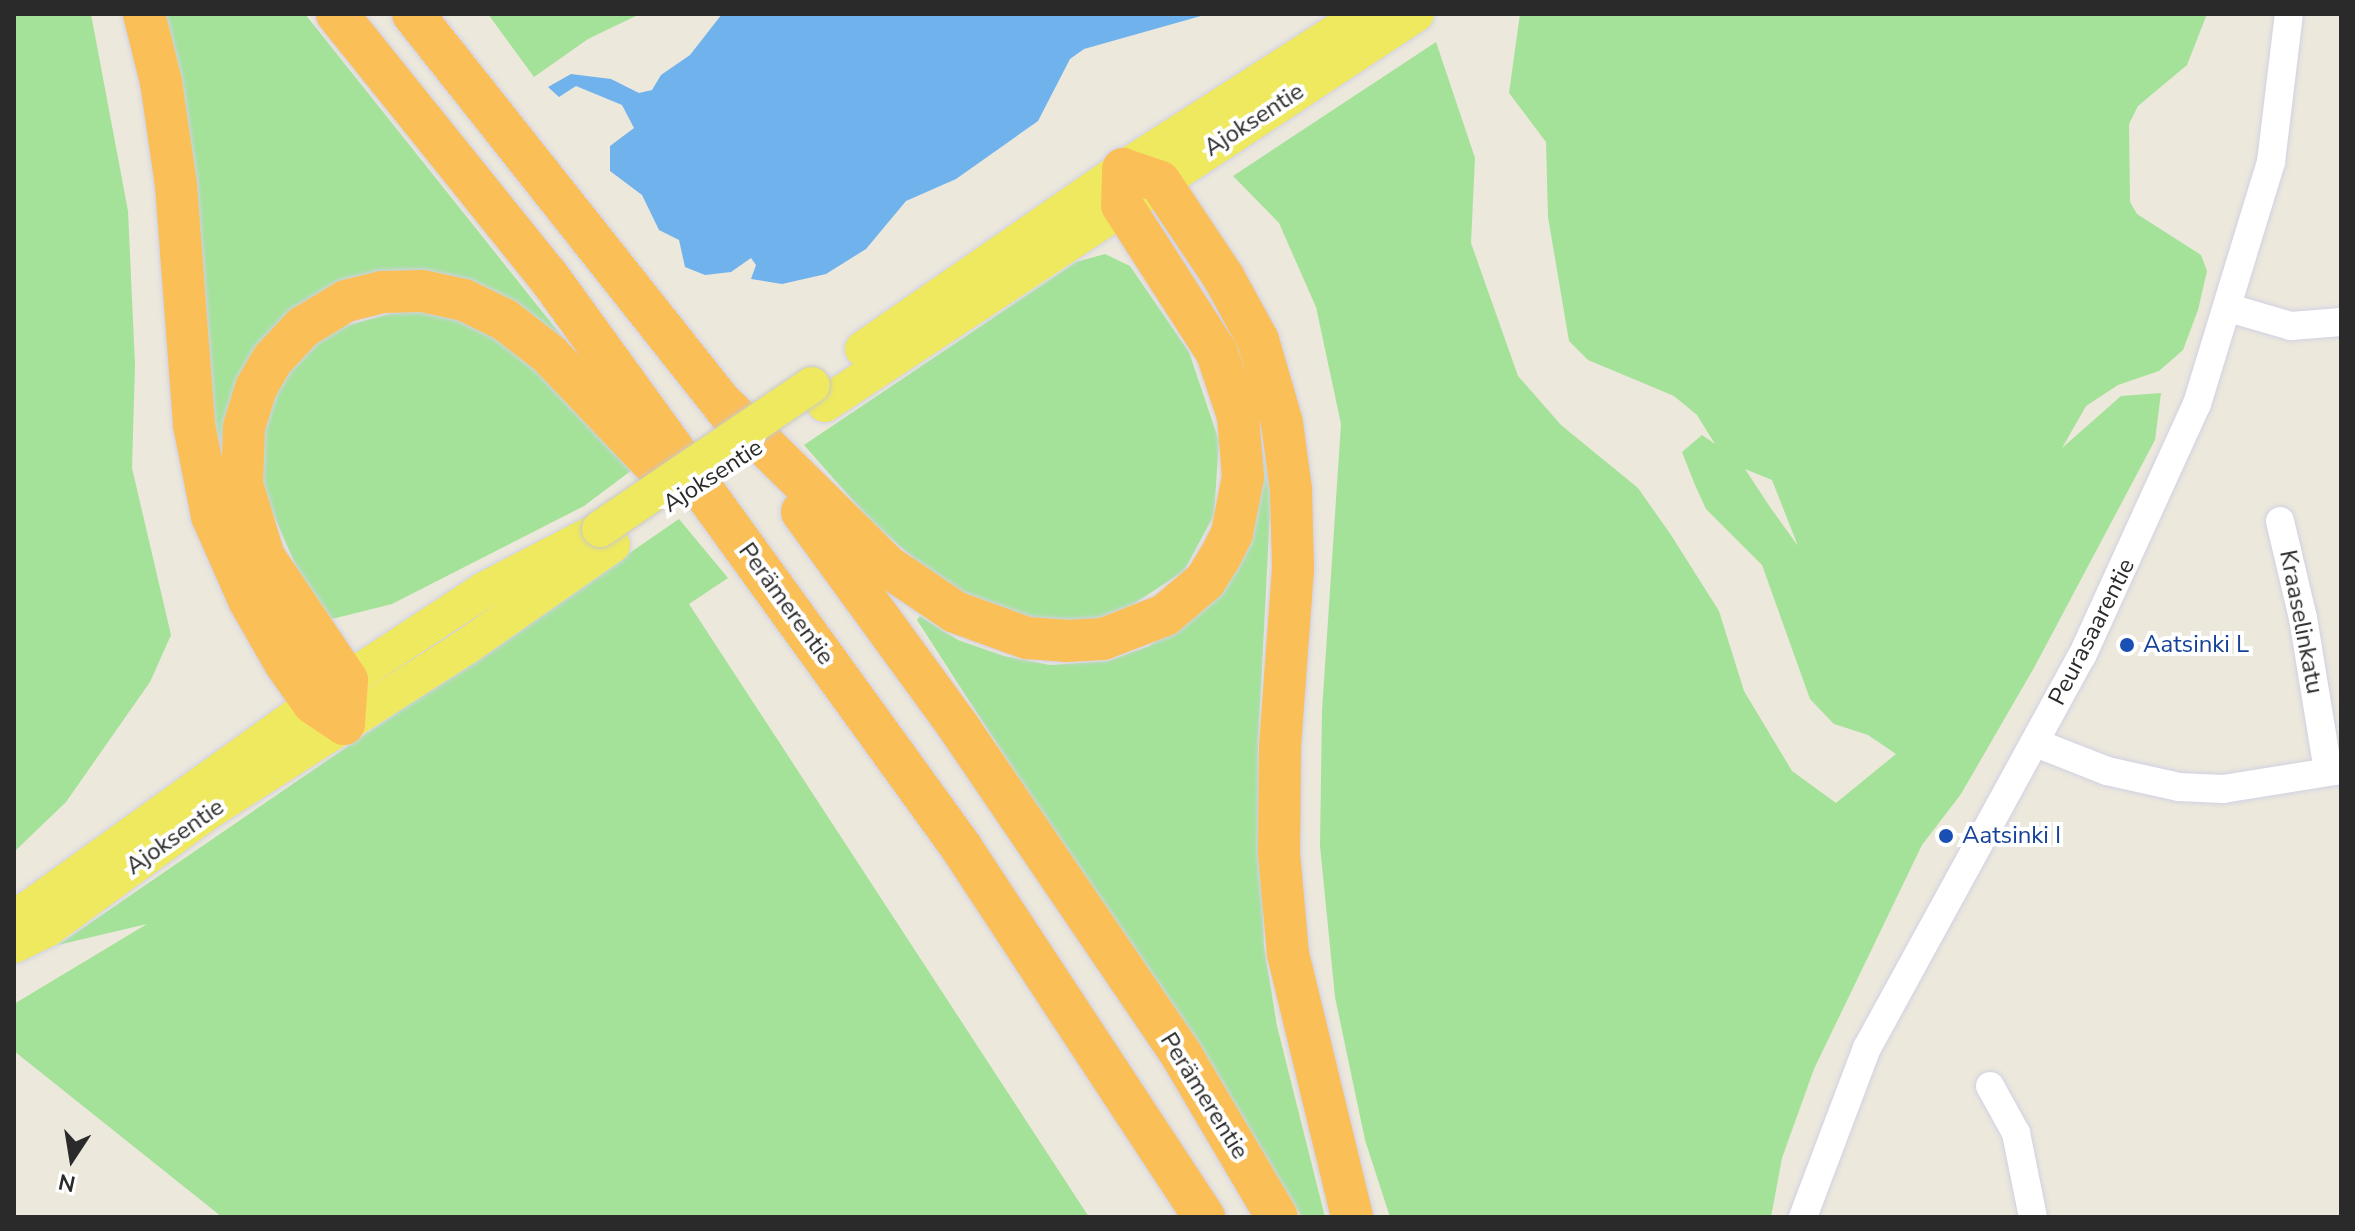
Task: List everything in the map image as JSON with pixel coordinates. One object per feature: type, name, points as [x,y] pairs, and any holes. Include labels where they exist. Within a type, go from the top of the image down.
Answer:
[{"type":"highway","points":[[144,14],[161,82],[176,185],[194,425],[212,516],[249,600],[329,714],[347,680],[264,557],[242,484],[241,458],[256,388],[286,343],[322,314],[382,292],[422,291],[464,300],[529,337],[782,598]]},
{"type":"highway","name":"Perämerentie","points":[[337,14],[548,276],[782,598],[961,847],[1204,1217]]},
{"type":"highway","name":"Perämerentie","points":[[413,14],[726,407],[960,729],[1182,1056],[1277,1217]]},
{"type":"highway","points":[[726,407],[887,566],[955,612],[1027,638],[1066,641],[1103,639],[1165,615],[1205,581],[1232,533],[1243,477],[1238,416],[1217,353],[1135,186]]},
{"type":"highway","points":[[1135,186],[1224,278],[1258,340],[1282,423],[1291,490],[1293,569],[1280,748],[1280,868],[1288,954],[1352,1217]]},
{"type":"main road","name":"Ajoksentie","points":[[1135,186],[1364,14]]},
{"type":"main road","name":"Ajoksentie","points":[[14,924],[28,909],[606,537],[1135,186],[1416,14]]},
{"type":"main road","name":"Ajoksentie","points":[[347,680],[484,590],[606,537]]},
{"type":"main road","name":"Ajoksentie","points":[[14,945],[47,929],[209,811],[329,714]]},
{"type":"street","name":"Peurasaarentie","points":[[1803,1217],[1867,1048],[2036,743],[2158,500],[2229,308],[2274,147],[2289,14]]},
{"type":"street","points":[[2229,308],[2291,326],[2341,322]]},
{"type":"street","name":"Kraaselinkatu","points":[[2280,521],[2334,770]]},
{"type":"street","points":[[2036,743],[2107,771],[2179,787],[2223,789],[2334,770]]},
{"type":"street","points":[[1990,1086],[2016,1133],[2033,1217]]},
{"type":"green space","points":[[14,14],[91,14],[128,211],[135,365],[132,468],[171,635],[150,682],[66,802],[14,852]]},
{"type":"green space","points":[[161,14],[305,14],[584,364],[538,321],[318,298],[223,498]]},
{"type":"green space","points":[[488,14],[640,14],[588,39],[534,77]]},
{"type":"green space","points":[[1520,14],[2207,14],[2187,65],[2138,106],[2129,124],[2130,202],[2137,214],[2201,255],[2207,271],[2198,310],[2183,350],[2159,371],[2118,385],[2086,406],[2062,448],[2121,396],[2161,393],[2155,440],[2035,666],[1961,794],[1922,845],[1814,1069],[1782,1158],[1771,1217],[1390,1217],[1365,1140],[1335,997],[1320,846],[1322,711],[1341,424],[1316,307],[1279,223],[1233,176],[1436,42],[1475,158],[1471,243],[1518,376],[1561,425],[1638,488],[1671,535],[1719,611],[1744,691],[1792,771],[1836,803],[1896,754],[1868,735],[1834,724],[1810,699],[1762,565],[1706,509],[1695,485],[1682,452],[1702,435],[1715,444],[1697,415],[1674,396],[1588,360],[1569,341],[1548,217],[1546,142],[1509,93]],"holes":[[[1745,469],[1772,480],[1798,546]]]},
{"type":"green space","points":[[1105,254],[1130,266],[1189,352],[1219,441],[1214,515],[1184,571],[1132,605],[1096,619],[1053,622],[999,611],[938,580],[871,521],[804,445],[1076,262]]},
{"type":"green space","points":[[407,309],[444,312],[509,342],[636,467],[584,506],[392,604],[332,619],[303,582],[267,500],[260,462],[264,418],[282,378],[308,348],[334,329]]},
{"type":"green space","points":[[1257,422],[1271,492],[1258,747],[1264,946],[1277,1026],[1325,1217],[1302,1217],[917,620],[920,616],[958,640],[1004,656],[1050,665],[1108,661],[1149,646],[1179,627],[1238,567],[1255,525]]},
{"type":"green space","points":[[679,519],[728,578],[689,604],[1089,1217],[222,1217],[14,1051],[14,1004],[147,924],[58,945]]},
{"type":"water","points":[[722,14],[1208,14],[1084,49],[1070,59],[1038,121],[956,179],[906,201],[866,249],[826,274],[782,284],[751,279],[756,265],[751,258],[731,272],[705,275],[685,267],[679,240],[659,230],[642,195],[610,171],[610,146],[634,128],[622,105],[576,86],[559,97],[548,87],[571,74],[611,79],[639,93],[652,90],[661,75],[690,55]]},
{"type":"place","name":"Aatsinki L","points":[[2127,645]]},
{"type":"place","name":"Aatsinki I","points":[[1946,836]]}]
